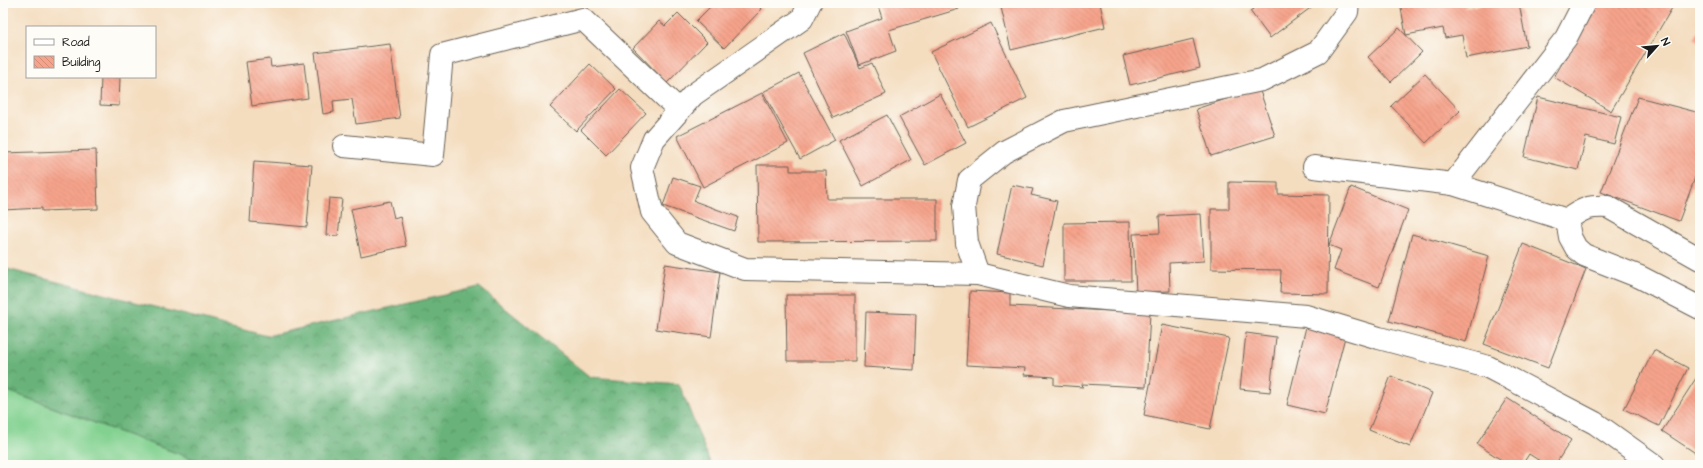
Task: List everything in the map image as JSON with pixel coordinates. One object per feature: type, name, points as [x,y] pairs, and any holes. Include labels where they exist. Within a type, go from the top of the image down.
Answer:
[{"type":"street","points":[[810,3],[802,19],[693,95],[654,139],[642,168],[652,212],[677,243],[745,269],[978,274],[1069,296],[1306,316],[1379,338],[1488,367],[1595,423],[1654,465]]},
{"type":"street","points":[[978,274],[967,243],[964,206],[969,180],[1004,152],[1064,121],[1262,80],[1318,52],[1347,12],[1348,3]]},
{"type":"street","points":[[1453,184],[1566,38],[1584,3]]},
{"type":"street","points":[[344,146],[433,155],[442,55],[583,19],[680,110]]},
{"type":"street","points":[[1314,167],[1453,184],[1567,220]]},
{"type":"street","points":[[1567,220],[1580,210],[1592,206],[1608,207],[1700,259]]},
{"type":"street","points":[[1567,220],[1570,237],[1576,248],[1584,255],[1640,277],[1700,308]]},
{"type":"green space","points":[[3,268],[267,336],[479,287],[590,377],[679,384],[711,465],[209,465],[3,389]]},
{"type":"green space","points":[[3,389],[209,465],[6,465],[3,459]]},
{"type":"building","points":[[714,3],[743,3],[745,5],[747,3],[756,3],[762,9],[724,48],[696,21]]},
{"type":"building","points":[[877,3],[957,3],[959,9],[889,30],[896,51],[859,65],[846,31],[882,18]]},
{"type":"building","points":[[1000,3],[1100,3],[1105,27],[1011,50]]},
{"type":"building","points":[[1262,3],[1317,3],[1270,38],[1250,11]]},
{"type":"building","points":[[1400,3],[1464,3],[1465,8],[1493,3],[1519,3],[1527,46],[1466,58],[1462,35],[1445,38],[1443,28],[1406,35]]},
{"type":"building","points":[[1580,3],[1663,3],[1672,8],[1611,111],[1554,77],[1592,13],[1578,5]]},
{"type":"building","points":[[678,13],[707,42],[667,83],[633,48],[659,21],[665,26]]},
{"type":"building","points":[[991,23],[1027,98],[968,127],[931,52]]},
{"type":"building","points":[[1399,28],[1422,52],[1391,82],[1368,57]]},
{"type":"building","points":[[1700,30],[1700,42],[1694,38]]},
{"type":"building","points":[[844,33],[860,68],[872,63],[886,94],[833,118],[803,53]]},
{"type":"building","points":[[1193,39],[1200,68],[1130,85],[1123,56]]},
{"type":"building","points":[[390,44],[400,118],[356,124],[352,99],[333,101],[334,112],[323,114],[315,53]]},
{"type":"building","points":[[270,59],[271,67],[304,63],[308,98],[252,106],[246,62]]},
{"type":"building","points":[[590,64],[616,89],[576,131],[550,107]]},
{"type":"building","points":[[799,73],[835,140],[800,159],[763,92]]},
{"type":"building","points":[[1425,74],[1460,111],[1426,143],[1391,106]]},
{"type":"building","points":[[101,78],[120,78],[119,106],[100,105]]},
{"type":"building","points":[[1259,88],[1275,136],[1211,156],[1196,109]]},
{"type":"building","points":[[620,89],[646,113],[606,155],[581,130]]},
{"type":"building","points":[[762,93],[788,143],[703,187],[677,136]]},
{"type":"building","points":[[940,94],[966,143],[925,165],[899,117]]},
{"type":"building","points":[[1538,97],[1621,117],[1614,144],[1586,137],[1578,170],[1524,157]]},
{"type":"building","points":[[1638,97],[1700,113],[1700,164],[1679,221],[1601,192]]},
{"type":"building","points":[[887,115],[911,160],[863,186],[839,140]]},
{"type":"building","points":[[96,150],[98,209],[42,211],[42,208],[3,210],[3,153]]},
{"type":"building","points":[[254,161],[312,165],[307,227],[250,222]]},
{"type":"building","points":[[757,165],[790,165],[790,171],[826,171],[827,199],[937,199],[937,241],[758,242]]},
{"type":"building","points":[[673,177],[700,186],[694,201],[738,217],[734,231],[663,206]]},
{"type":"building","points":[[1229,182],[1278,183],[1278,194],[1329,195],[1328,294],[1280,293],[1281,270],[1211,269],[1211,209],[1229,209]]},
{"type":"building","points":[[1012,185],[1033,189],[1031,195],[1057,201],[1043,265],[997,254]]},
{"type":"building","points":[[1351,187],[1408,210],[1379,287],[1334,270],[1341,250],[1329,245]]},
{"type":"building","points":[[329,198],[342,199],[338,236],[326,235]]},
{"type":"building","points":[[390,201],[394,218],[400,216],[406,246],[361,256],[351,209]]},
{"type":"building","points":[[1201,214],[1204,261],[1169,263],[1170,291],[1136,292],[1133,234],[1160,233],[1159,216]]},
{"type":"building","points":[[1130,222],[1131,281],[1064,281],[1064,223]]},
{"type":"building","points":[[1412,234],[1489,256],[1466,342],[1389,321]]},
{"type":"building","points":[[1523,244],[1586,269],[1548,368],[1484,344]]},
{"type":"building","points":[[665,264],[720,272],[711,337],[656,329]]},
{"type":"building","points":[[970,291],[1010,293],[1010,306],[1150,313],[1146,387],[1082,384],[1083,387],[1054,385],[1054,377],[1024,375],[1025,368],[966,365]]},
{"type":"building","points":[[786,295],[855,295],[855,361],[787,361]]},
{"type":"building","points":[[866,312],[916,314],[914,370],[864,367]]},
{"type":"building","points":[[1162,325],[1229,338],[1210,429],[1144,415]]},
{"type":"building","points":[[1306,327],[1345,337],[1325,414],[1287,405]]},
{"type":"building","points":[[1246,333],[1276,337],[1270,392],[1240,389]]},
{"type":"building","points":[[1654,350],[1688,368],[1659,426],[1624,409]]},
{"type":"building","points":[[1700,372],[1700,456],[1662,431]]},
{"type":"building","points":[[1391,376],[1432,393],[1410,447],[1369,430]]},
{"type":"building","points":[[1507,398],[1571,440],[1555,465],[1546,465],[1529,454],[1522,465],[1509,465],[1477,444]]}]
